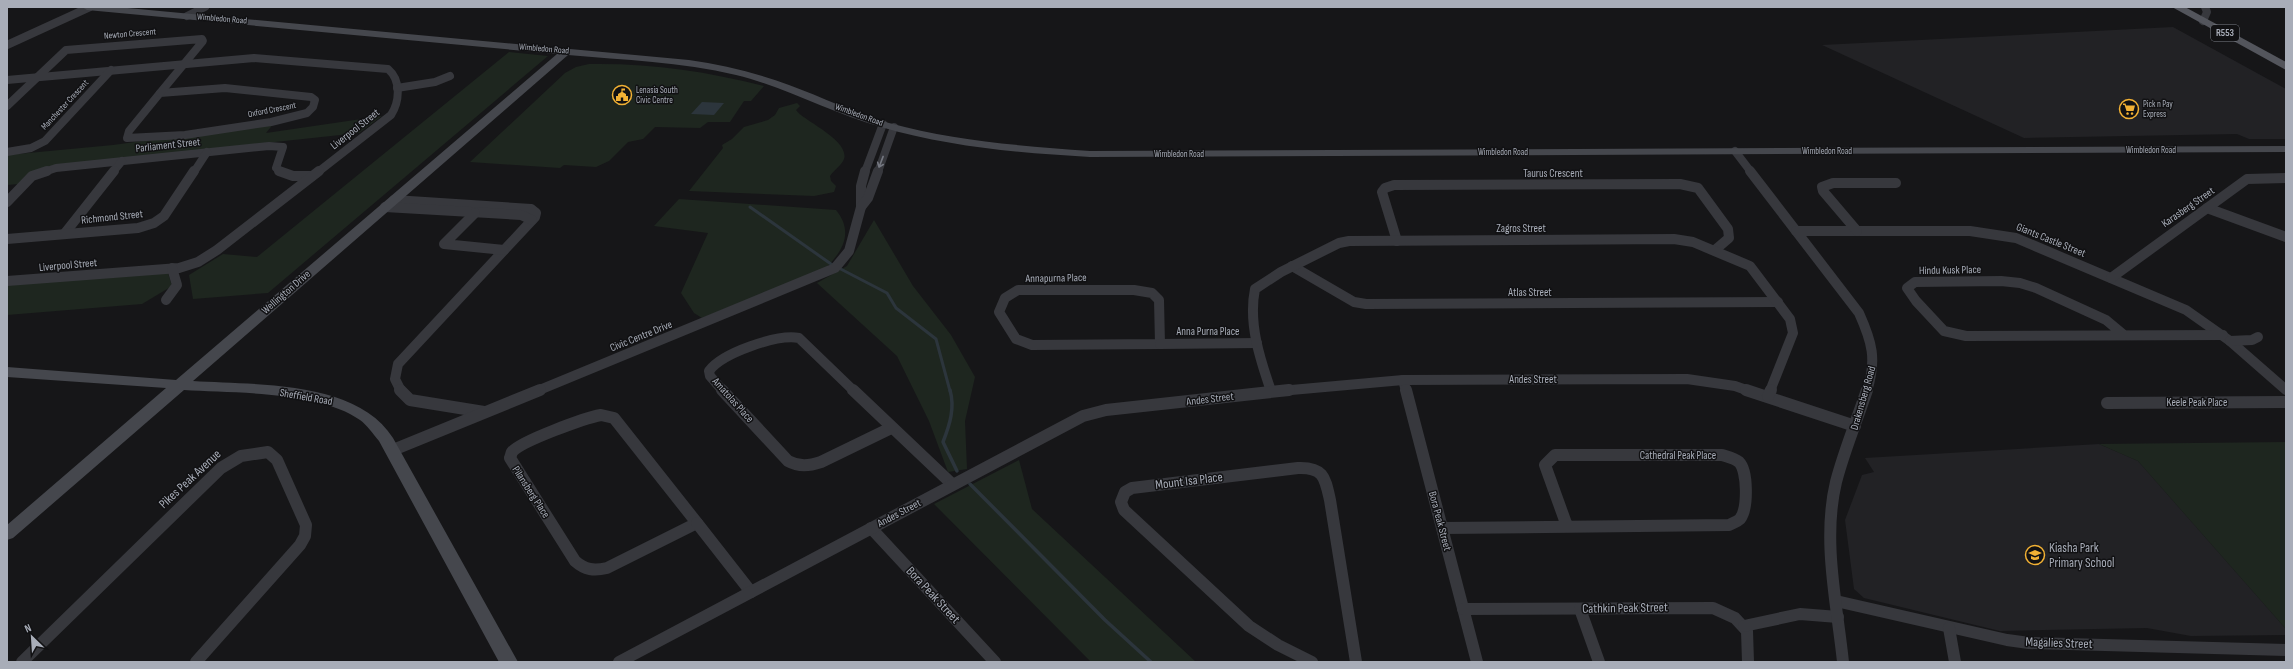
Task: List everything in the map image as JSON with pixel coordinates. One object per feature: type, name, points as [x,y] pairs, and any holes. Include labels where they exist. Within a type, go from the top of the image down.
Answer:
[{"type":"main road","name":"R553","points":[[2178,7],[2286,66]]},
{"type":"street","points":[[7,45],[89,7]]},
{"type":"street","name":"Wimbledon Road","points":[[89,7],[684,63],[737,72],[786,87],[894,127],[980,145],[1031,151],[1090,154],[2286,149]]},
{"type":"street","points":[[187,16],[206,7]]},
{"type":"street","points":[[2203,21],[2207,12],[2205,7]]},
{"type":"street","name":"Newton Crescent","points":[[36,77],[64,52],[70,49],[183,38],[202,39],[203,41],[184,64]]},
{"type":"street","name":"Wellington Drive","points":[[7,534],[566,51]]},
{"type":"street","points":[[543,70],[572,60],[600,54]]},
{"type":"street","name":"Liverpool Street","points":[[7,80],[254,58],[361,65],[392,71],[397,88],[395,109],[391,115],[212,254],[192,265],[172,268],[7,281]]},
{"type":"street","name":"Oxford Crescent","points":[[160,93],[225,88],[311,97],[315,100],[314,106],[306,113],[269,122],[161,137],[135,139],[127,138],[129,130],[184,64]]},
{"type":"street","name":"Manchester Crescent","points":[[7,152],[31,148],[42,143],[111,70]]},
{"type":"street","points":[[397,88],[435,82],[450,76]]},
{"type":"street","points":[[7,106],[36,77]]},
{"type":"street","name":"Civic Centre Drive","points":[[392,450],[835,268],[849,251],[861,207],[860,196],[868,165],[883,124]]},
{"type":"street","name":"Civic Centre Drive","points":[[861,207],[868,198],[894,127]]},
{"type":"street","name":"Parliament Street","points":[[7,202],[27,180],[39,172],[56,168],[207,152],[280,146],[283,150],[276,165],[278,170],[292,176],[312,176]]},
{"type":"street","name":"Drakensberg Road","points":[[1735,151],[1859,313],[1871,339],[1874,362],[1836,483],[1832,512],[1830,554],[1843,662]]},
{"type":"street","name":"Richmond Street","points":[[7,238],[138,228],[158,220],[164,216],[207,152]]},
{"type":"street","points":[[65,233],[122,161]]},
{"type":"street","name":"Karasberg Street","points":[[2111,278],[2249,178],[2286,178]]},
{"type":"street","points":[[1857,231],[1823,191],[1822,187],[1833,183],[1896,183]]},
{"type":"street","name":"Taurus Crescent","points":[[1397,241],[1382,198],[1382,192],[1385,188],[1394,185],[1680,184],[1698,188],[1728,228],[1729,238],[1715,250]]},
{"type":"street","points":[[390,204],[521,215],[529,216],[532,220],[398,364],[395,372],[395,381],[410,400],[484,412]]},
{"type":"street","points":[[2207,208],[2286,237]]},
{"type":"street","points":[[472,210],[444,244],[504,250]]},
{"type":"street","name":"Giants Castle Street","points":[[1796,231],[1970,231],[2002,234],[2016,238],[2186,310],[2227,338],[2286,390]]},
{"type":"street","name":"Zagros Street","points":[[1271,392],[1257,343],[1252,299],[1255,289],[1261,283],[1292,266],[1343,242],[1674,239],[1690,241],[1715,250],[1750,266],[1790,319],[1794,329],[1768,396]]},
{"type":"street","name":"Atlas Street","points":[[1292,266],[1354,302],[1366,304],[1778,302]]},
{"type":"street","points":[[166,300],[177,285],[172,268]]},
{"type":"street","name":"Hindu Kusk Place","points":[[2124,335],[2106,320],[2036,288],[2016,282],[1915,282],[1907,288],[1916,301],[1939,326],[1952,334],[1997,337],[2124,335],[2227,338]]},
{"type":"street","name":"Annapurna Place","points":[[1018,290],[1149,291],[1159,300],[1160,344],[1026,343],[1016,339],[999,312],[1005,295],[1018,290]]},
{"type":"street","name":"Amatolas Place","points":[[891,428],[821,462],[810,466],[799,466],[788,461],[710,376],[709,371],[714,364],[772,339],[794,337],[831,369],[891,428],[952,484]]},
{"type":"street","points":[[2227,338],[2252,340],[2258,337]]},
{"type":"street","name":"Anna Purna Place","points":[[1160,344],[1257,343]]},
{"type":"street","name":"Sheffield Road","points":[[7,372],[293,393],[340,404],[366,417],[392,450],[509,662]]},
{"type":"street","name":"Andes Street","points":[[619,662],[1068,423],[1094,413],[1271,392],[1403,380],[1687,379],[1723,384],[1768,396],[1855,426]]},
{"type":"street","name":"Bora Peak Street","points":[[1403,380],[1477,662]]},
{"type":"street","name":"Keele Peak Place","points":[[2107,403],[2286,402]]},
{"type":"street","name":"Pilansberg Place","points":[[698,523],[607,568],[596,570],[583,568],[575,561],[510,458],[512,452],[523,445],[583,418],[594,416],[610,416],[614,418],[698,523],[751,592]]},
{"type":"street","name":"Pikes Peak Avenue","points":[[22,662],[221,468],[241,456],[268,452],[277,460],[306,524],[305,536],[290,556],[196,662]]},
{"type":"street","name":"Cathedral Peak Place","points":[[1443,528],[1729,525],[1739,520],[1742,515],[1746,472],[1740,462],[1722,455],[1556,456],[1548,460],[1545,465],[1567,526]]},
{"type":"street","name":"Mount Isa Place","points":[[1312,662],[1278,645],[1249,626],[1124,510],[1121,502],[1125,492],[1132,488],[1298,468],[1311,468],[1322,473],[1325,477],[1330,500],[1356,662]]},
{"type":"street","name":"Bora Peak Street","points":[[871,528],[995,662]]},
{"type":"street","name":"Magalies Street","points":[[1836,601],[1986,637],[2029,643],[2286,650]]},
{"type":"street","points":[[1580,608],[1599,662]]},
{"type":"street","name":"Cathkin Peak Street","points":[[1463,609],[1713,608],[1731,616],[1744,626]]},
{"type":"street","points":[[1748,662],[1748,637],[1744,626],[1794,613],[1813,612],[1838,617]]},
{"type":"street","points":[[1949,628],[1955,662]]},
{"type":"shaded area","points":[[2173,27],[2286,89],[2286,139],[2249,139],[2237,134],[2024,138],[1822,45]]},
{"type":"shaded area","points":[[509,52],[548,56],[268,293],[193,299],[189,275],[223,254],[257,257]]},
{"type":"shaded area","points":[[589,64],[634,65],[677,69],[720,76],[764,86],[751,101],[744,101],[730,122],[708,122],[700,128],[655,127],[643,139],[628,142],[609,161],[596,167],[564,165],[560,168],[470,162],[565,73],[576,67]]},
{"type":"shaded area","points":[[702,102],[724,103],[714,115],[691,114]]},
{"type":"shaded area","points":[[797,103],[800,106],[796,110],[833,138],[844,152],[843,161],[830,176],[831,181],[836,186],[834,192],[814,196],[689,191],[723,148],[722,145],[732,139],[744,127],[768,120],[775,115],[779,108]]},
{"type":"shaded area","points":[[382,116],[359,133],[59,165],[19,184],[7,185],[7,155],[113,145],[274,123],[266,133]]},
{"type":"shaded area","points":[[679,199],[836,210],[844,226],[844,241],[837,255],[825,269],[702,318],[694,313],[681,293],[708,233],[654,226]]},
{"type":"shaded area","points":[[874,220],[913,286],[951,335],[975,377],[965,421],[967,469],[948,472],[929,421],[897,356],[817,283],[847,266]]},
{"type":"shaded area","points":[[168,273],[172,286],[142,304],[7,315],[7,284]]},
{"type":"shaded area","points":[[2286,442],[2286,629],[2138,461],[2099,444]]},
{"type":"shaded area","name":"Kiasha Park Primary School","points":[[2099,444],[2138,461],[2286,629],[2286,635],[2191,636],[2147,628],[2000,631],[1864,598],[1854,589],[1845,520],[1862,475],[1874,472],[1865,458]]},
{"type":"shaded area","points":[[1019,460],[1032,509],[1196,662],[1091,662],[934,504]]},
{"type":"waterway","points":[[750,207],[831,264],[887,293],[896,308],[936,339],[950,391]]},
{"type":"waterway","points":[[950,390],[952,410],[948,429],[943,442],[957,471]]},
{"type":"waterway","points":[[970,484],[1105,620],[1151,662]]},
{"type":"place","name":"Lenasia South Civic Centre","points":[[622,95]]},
{"type":"place","name":"Pick n Pay Express","points":[[2129,109]]},
{"type":"place","name":"Kiasha Park Primary School","points":[[2035,555]]}]
